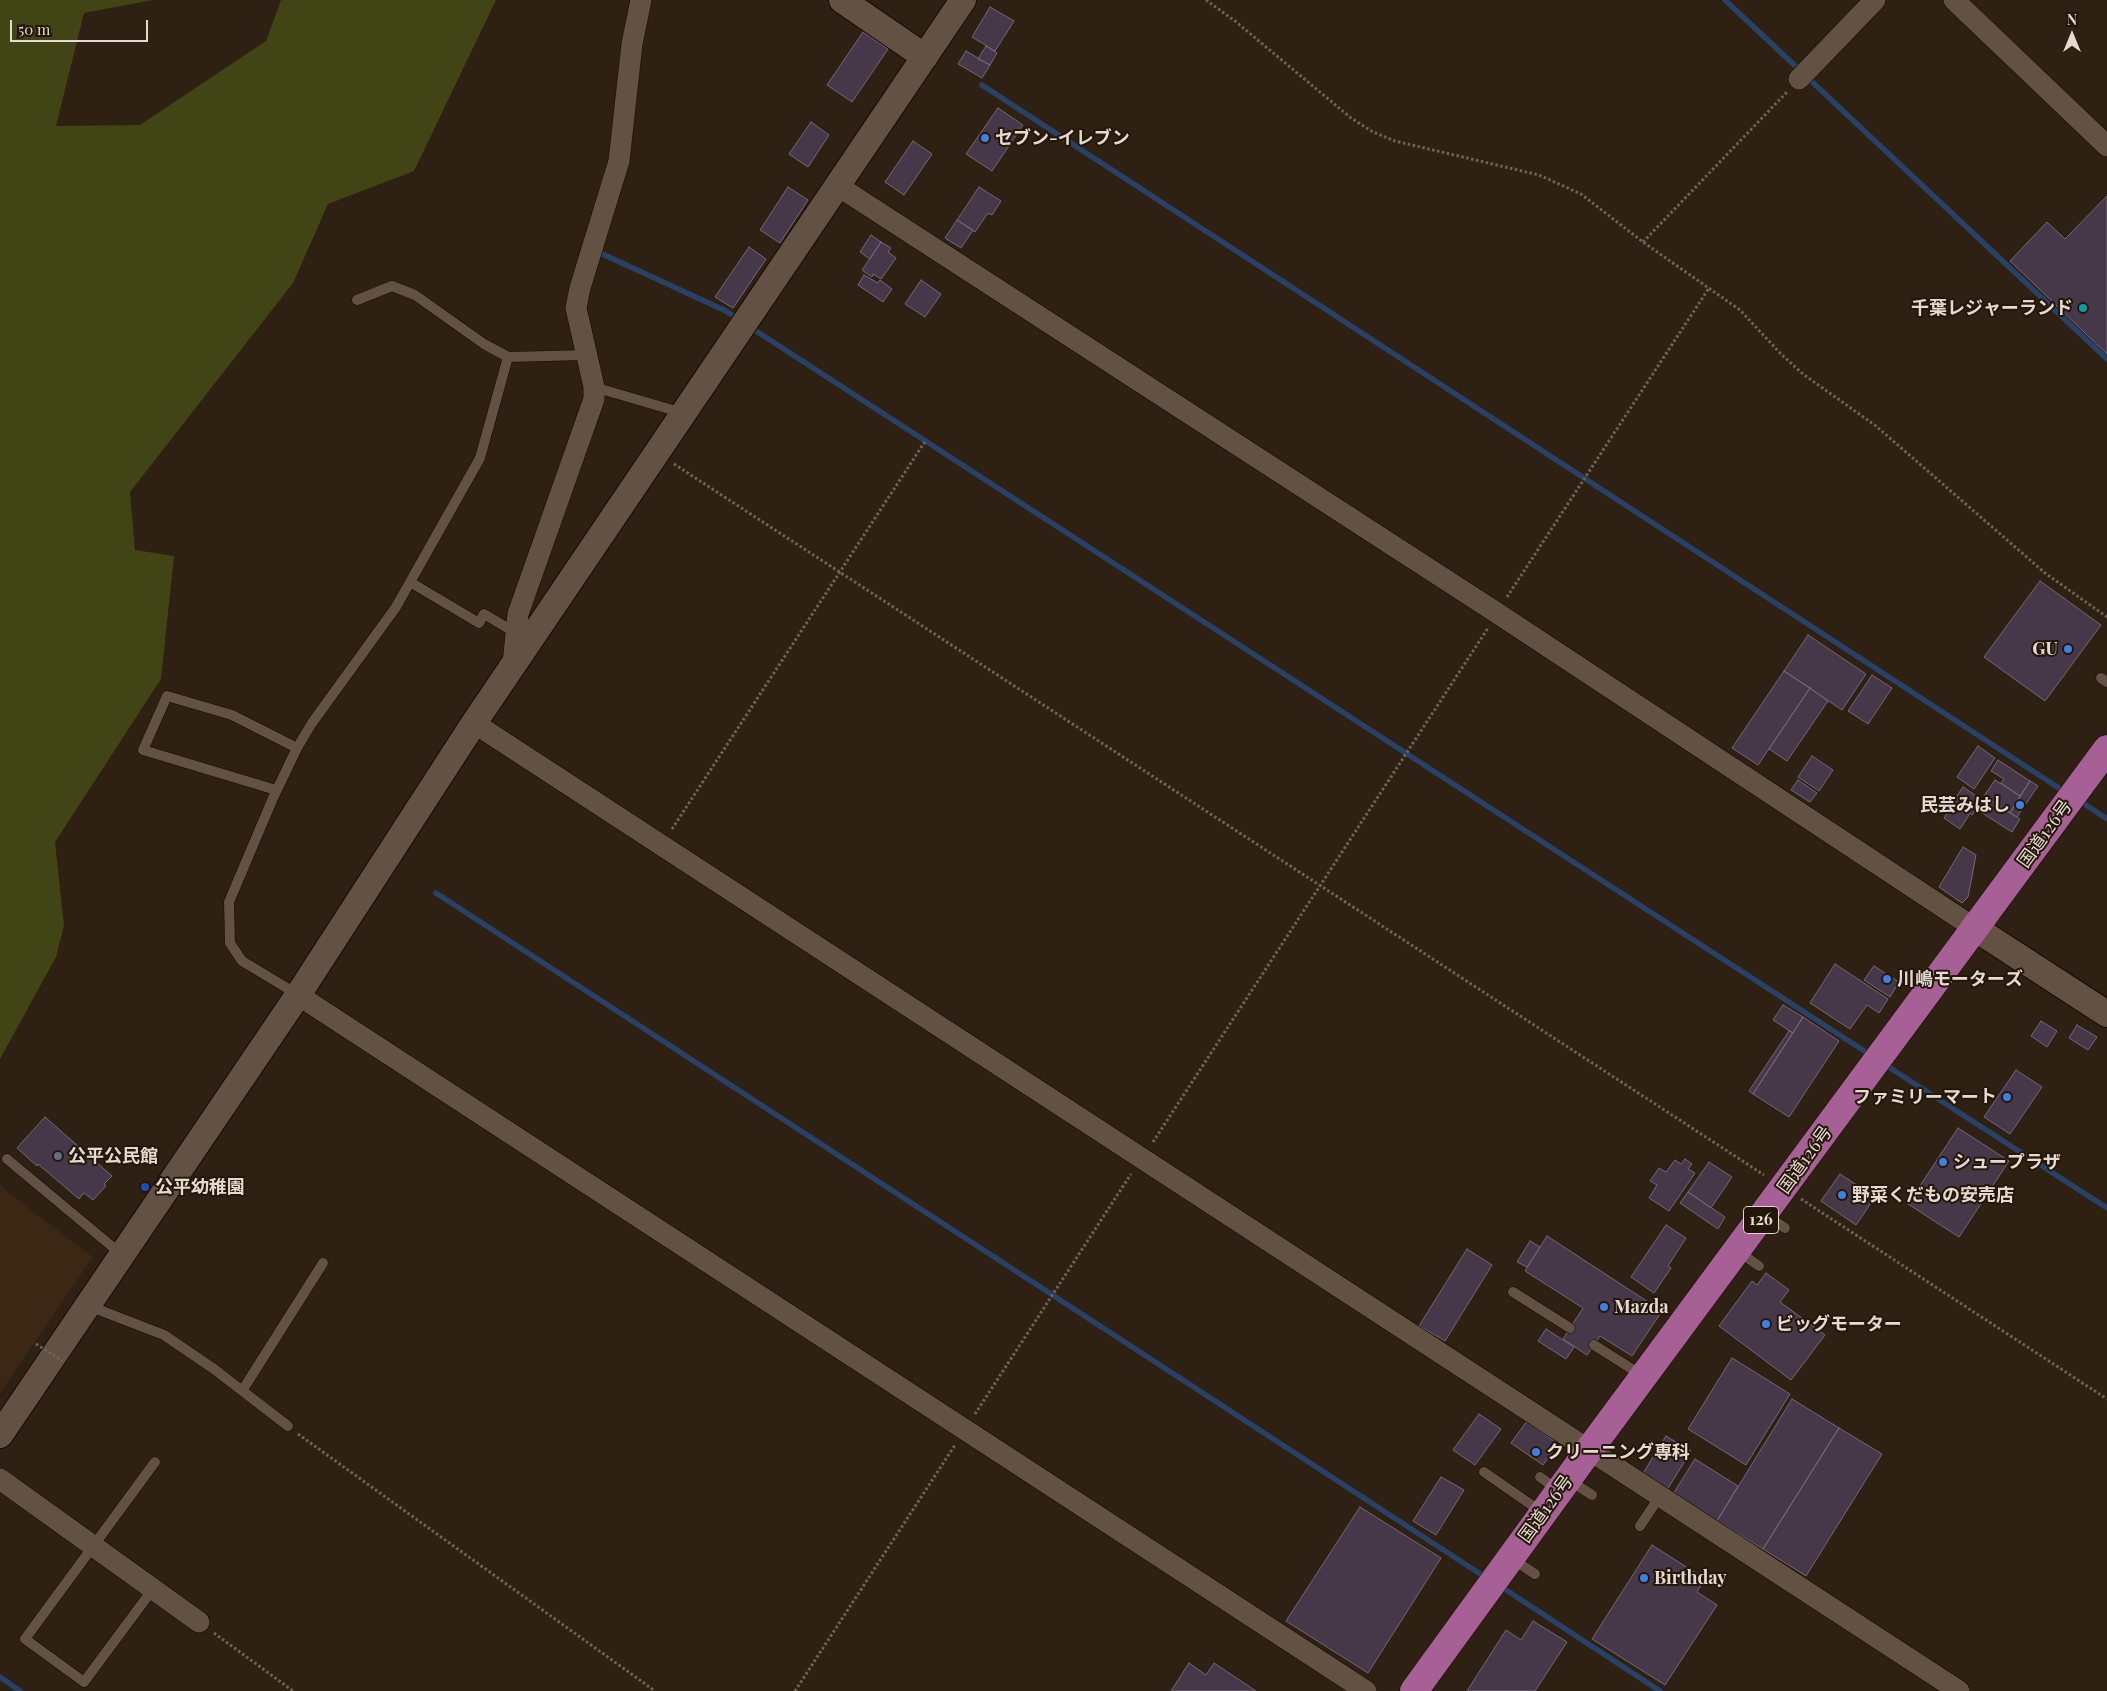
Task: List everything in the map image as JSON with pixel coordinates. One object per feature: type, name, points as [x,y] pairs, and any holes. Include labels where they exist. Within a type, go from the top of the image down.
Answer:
[{"type":"highway","name":"国道126号","points":[[1414,1691],[1543,1513],[1556,1482],[1590,1450],[1644,1377],[1749,1258],[1775,1222],[1784,1188],[2107,749]]},
{"type":"street","points":[[513,664],[518,614],[594,399],[594,387],[576,308],[580,288],[619,161],[632,44],[641,0]]},
{"type":"street","points":[[842,0],[925,57]]},
{"type":"street","points":[[0,1435],[298,995],[513,664],[963,0]]},
{"type":"street","points":[[1799,79],[1875,0]]},
{"type":"street","points":[[1954,0],[2107,146]]},
{"type":"street","points":[[838,186],[1497,613],[2107,1014]]},
{"type":"street","points":[[474,723],[1959,1691]]},
{"type":"street","points":[[298,995],[964,1431],[1366,1691]]},
{"type":"street","points":[[0,1479],[199,1622]]},
{"type":"lane","points":[[357,300],[392,286],[415,295],[484,344],[508,357],[586,355]]},
{"type":"lane","points":[[298,995],[242,961],[230,943],[229,902],[276,790],[297,748],[312,723],[396,608],[480,458],[508,357]]},
{"type":"lane","points":[[594,387],[684,414]]},
{"type":"lane","points":[[410,582],[479,623],[484,614],[516,634]]},
{"type":"lane","points":[[276,790],[143,750],[167,696],[232,715],[297,748]]},
{"type":"lane","points":[[7,1159],[122,1255]]},
{"type":"lane","points":[[242,1391],[323,1263]]},
{"type":"lane","points":[[1513,1292],[1570,1328]]},
{"type":"lane","points":[[88,1306],[164,1335],[288,1426]]},
{"type":"lane","points":[[1594,1345],[1644,1377]]},
{"type":"lane","points":[[153,1589],[84,1682],[25,1639],[154,1462]]},
{"type":"lane","points":[[1484,1472],[1543,1513]]},
{"type":"lane","points":[[1556,1482],[1592,1495]]},
{"type":"lane","points":[[1640,1526],[1660,1496]]},
{"type":"lane","points":[[1511,1558],[1535,1574]]},
{"type":"path","points":[[1206,0],[1235,21],[1351,118],[1373,132],[1395,141],[1539,176],[1581,194],[1643,242],[1740,310],[1781,354],[1803,374],[1876,426],[2045,573],[2107,617]]},
{"type":"path","points":[[1643,242],[1799,79]]},
{"type":"path","points":[[795,1691],[1709,288]]},
{"type":"path","points":[[662,845],[926,440]]},
{"type":"path","points":[[657,453],[2107,1399]]},
{"type":"path","points":[[36,1344],[63,1362]]},
{"type":"path","points":[[288,1426],[655,1691]]},
{"type":"path","points":[[199,1622],[293,1691]]},
{"type":"shaded area","points":[[0,1184],[7,1192],[93,1257],[0,1393]]},
{"type":"green space","points":[[0,0],[153,0],[84,13],[56,126],[140,125],[266,41],[281,0],[496,0],[414,171],[328,204],[293,283],[130,492],[135,550],[174,556],[161,679],[55,842],[64,926],[56,957],[0,1059]]},
{"type":"building","points":[[990,7],[1014,21],[995,51],[972,37]]},
{"type":"building","points":[[863,32],[888,49],[852,102],[827,85]]},
{"type":"building","points":[[986,46],[997,53],[990,65],[978,59]]},
{"type":"building","points":[[966,51],[990,65],[982,78],[958,64]]},
{"type":"building","points":[[998,108],[1023,125],[992,171],[966,154]]},
{"type":"building","points":[[811,122],[829,135],[808,167],[789,154]]},
{"type":"building","points":[[913,141],[932,154],[904,195],[885,182]]},
{"type":"building","points":[[788,187],[808,200],[780,243],[760,230]]},
{"type":"building","points":[[979,187],[1001,201],[992,215],[988,213],[975,232],[957,220]]},
{"type":"building","name":"千葉レジャーランド","points":[[2107,196],[2107,354],[2010,261],[2047,222],[2065,239]]},
{"type":"building","points":[[957,220],[973,230],[961,248],[945,238]]},
{"type":"building","points":[[871,235],[881,242],[870,259],[860,252]]},
{"type":"building","points":[[881,242],[891,248],[888,252],[896,258],[881,279],[873,274],[872,277],[862,270]]},
{"type":"building","points":[[749,247],[766,259],[733,308],[715,297]]},
{"type":"building","points":[[864,275],[878,283],[880,280],[892,289],[883,302],[858,285]]},
{"type":"building","points":[[921,280],[941,294],[925,317],[905,304]]},
{"type":"building","points":[[2040,581],[2101,625],[2045,701],[1984,657]]},
{"type":"building","points":[[1808,635],[1866,674],[1842,710],[1784,671]]},
{"type":"building","points":[[1784,671],[1810,688],[1758,765],[1732,748]]},
{"type":"building","points":[[1872,675],[1892,688],[1868,724],[1848,711]]},
{"type":"building","points":[[1810,688],[1828,701],[1787,761],[1769,749]]},
{"type":"building","points":[[1978,746],[1995,758],[1974,789],[1957,777]]},
{"type":"building","points":[[1812,756],[1833,770],[1819,791],[1798,777]]},
{"type":"building","points":[[1998,760],[2030,781],[2020,796],[2001,783],[2004,779],[1991,771]]},
{"type":"building","points":[[1798,780],[1817,793],[1810,802],[1791,790]]},
{"type":"building","points":[[1995,780],[2020,796],[2010,813],[1984,796]]},
{"type":"building","points":[[2030,781],[2038,786],[2017,817],[2010,813]]},
{"type":"building","points":[[1963,787],[1982,800],[1972,815],[1953,802]]},
{"type":"building","points":[[1987,798],[2020,819],[2012,832],[1979,811]]},
{"type":"building","points":[[1953,804],[1969,815],[1960,829],[1944,818]]},
{"type":"building","points":[[1963,847],[1976,855],[1968,897],[1962,903],[1939,887]]},
{"type":"building","points":[[1835,964],[1888,999],[1879,1013],[1867,1005],[1850,1029],[1810,1003]]},
{"type":"building","points":[[1874,966],[1899,982],[1890,997],[1864,980]]},
{"type":"building","points":[[1783,1005],[1803,1017],[1793,1033],[1773,1020]]},
{"type":"building","points":[[1803,1017],[1839,1041],[1789,1117],[1753,1094]]},
{"type":"building","points":[[2041,1021],[2057,1031],[2047,1047],[2031,1036]]},
{"type":"building","points":[[2077,1025],[2097,1037],[2088,1050],[2069,1038]]},
{"type":"building","points":[[1789,1031],[1793,1033],[1753,1094],[1749,1091]]},
{"type":"building","points":[[2016,1070],[2042,1087],[2010,1134],[1984,1117]]},
{"type":"building","name":"公平公民館","points":[[45,1117],[112,1176],[104,1184],[106,1186],[93,1200],[84,1193],[79,1199],[17,1148]]},
{"type":"building","points":[[1958,1128],[2009,1161],[1959,1237],[1908,1204]]},
{"type":"building","points":[[1685,1159],[1692,1164],[1688,1169],[1695,1173],[1669,1211],[1649,1198],[1657,1185],[1650,1181],[1659,1168],[1666,1172],[1675,1160],[1681,1164]]},
{"type":"building","points":[[1709,1162],[1732,1177],[1711,1208],[1688,1192]]},
{"type":"building","points":[[1840,1174],[1875,1197],[1856,1225],[1821,1201]]},
{"type":"building","points":[[1688,1192],[1725,1217],[1718,1229],[1680,1203]]},
{"type":"building","points":[[1666,1225],[1686,1238],[1668,1266],[1671,1268],[1654,1293],[1631,1277]]},
{"type":"building","points":[[1547,1236],[1662,1311],[1632,1356],[1600,1336],[1587,1355],[1563,1339],[1583,1308],[1525,1271]]},
{"type":"building","points":[[1530,1241],[1540,1247],[1527,1267],[1517,1262]]},
{"type":"building","points":[[1467,1249],[1492,1265],[1445,1341],[1419,1326]]},
{"type":"building","points":[[1766,1273],[1789,1290],[1780,1302],[1825,1335],[1791,1380],[1719,1326],[1752,1281],[1757,1285]]},
{"type":"building","points":[[1546,1329],[1574,1347],[1566,1359],[1538,1341]]},
{"type":"building","points":[[1732,1358],[1790,1394],[1746,1465],[1688,1429]]},
{"type":"building","points":[[1792,1399],[1839,1428],[1763,1549],[1717,1521]]},
{"type":"building","points":[[1479,1414],[1501,1429],[1475,1465],[1453,1450]]},
{"type":"building","points":[[1527,1421],[1558,1444],[1543,1465],[1511,1443]]},
{"type":"building","points":[[1839,1428],[1882,1454],[1806,1576],[1763,1549]]},
{"type":"building","points":[[1666,1436],[1691,1451],[1667,1490],[1642,1475]]},
{"type":"building","points":[[1695,1459],[1738,1486],[1717,1521],[1673,1494]]},
{"type":"building","points":[[1441,1477],[1464,1490],[1436,1535],[1413,1521]]},
{"type":"building","points":[[1360,1507],[1441,1558],[1368,1673],[1286,1621]]},
{"type":"building","points":[[1652,1545],[1705,1579],[1697,1592],[1717,1605],[1665,1685],[1592,1639]]},
{"type":"building","points":[[1533,1621],[1567,1642],[1535,1691],[1467,1691],[1506,1630],[1521,1640]]},
{"type":"building","points":[[1189,1663],[1206,1675],[1214,1663],[1256,1691],[1171,1691]]},
{"type":"waterway","points":[[1725,0],[2107,359]]},
{"type":"waterway","points":[[982,85],[2065,792]]},
{"type":"waterway","points":[[598,252],[726,311],[738,319]]},
{"type":"waterway","points":[[750,327],[1872,1056]]},
{"type":"waterway","points":[[2077,799],[2107,819]]},
{"type":"waterway","points":[[436,893],[1488,1579]]},
{"type":"waterway","points":[[1884,1064],[2107,1208]]},
{"type":"waterway","points":[[1500,1586],[1660,1691]]},
{"type":"waterway","points":[[0,1677],[20,1691]]},
{"type":"place","name":"セブン-イレブン","points":[[985,138]]},
{"type":"place","name":"千葉レジャーランド","points":[[2083,308]]},
{"type":"place","name":"GU","points":[[2068,649]]},
{"type":"place","name":"民芸みはし","points":[[2020,805]]},
{"type":"place","name":"川嶋モーターズ","points":[[1887,979]]},
{"type":"place","name":"ファミリーマート","points":[[2007,1097]]},
{"type":"place","name":"公平公民館","points":[[58,1156]]},
{"type":"place","name":"シュープラザ","points":[[1943,1162]]},
{"type":"place","name":"公平幼稚園","points":[[145,1187]]},
{"type":"place","name":"野菜くだもの安売店","points":[[1842,1195]]},
{"type":"place","name":"Mazda","points":[[1604,1307]]},
{"type":"place","name":"ビッグモーター","points":[[1766,1324]]},
{"type":"place","name":"クリーニング専科","points":[[1536,1452]]},
{"type":"place","name":"Birthday","points":[[1644,1578]]}]
